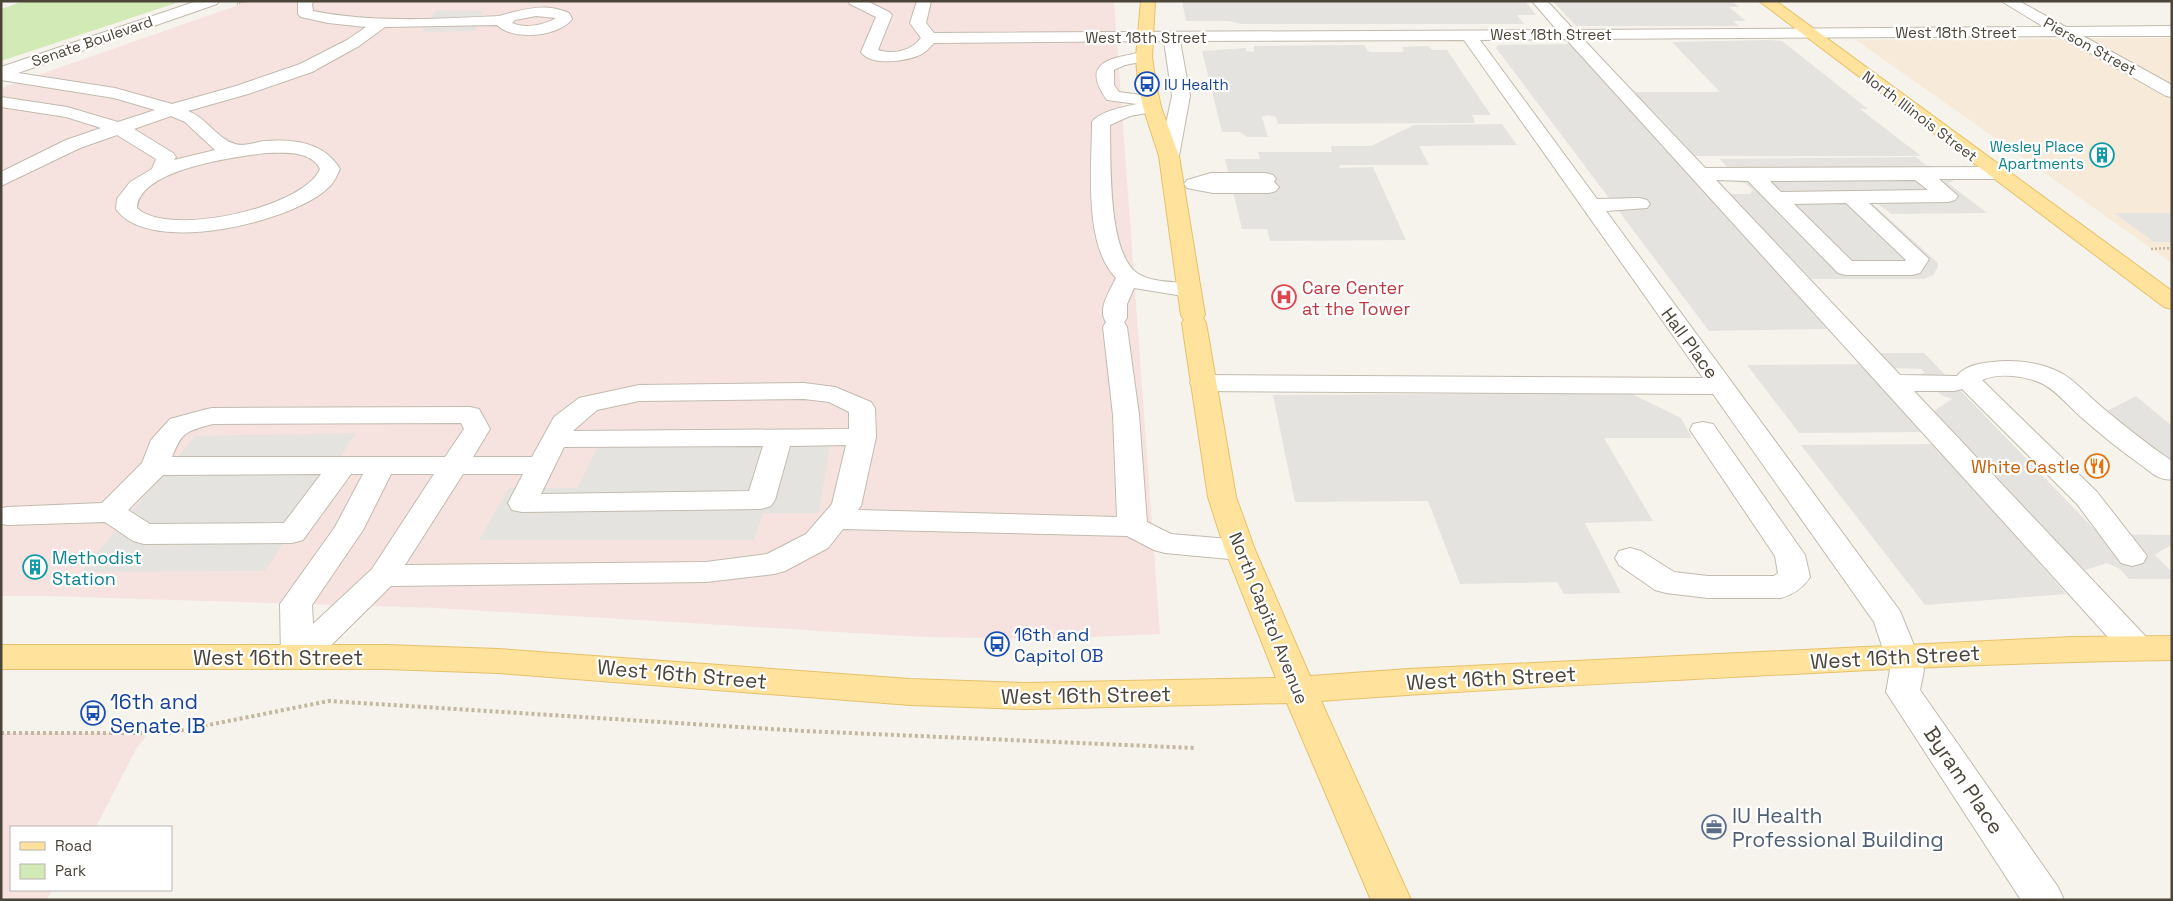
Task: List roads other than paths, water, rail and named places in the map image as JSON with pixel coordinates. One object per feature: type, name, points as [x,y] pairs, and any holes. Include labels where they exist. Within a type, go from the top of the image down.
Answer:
[{"type":"main road","name":"North Capitol Avenue","points":[[1148,1],[1144,57],[1147,84],[1169,156],[1184,184],[1189,290],[1222,497],[1240,550],[1298,690],[1391,900]]},
{"type":"main road","name":"North Illinois Street","points":[[1766,1],[2172,302]]},
{"type":"main road","name":"West 16th Street","points":[[1,657],[386,657],[525,662],[982,696],[1298,690],[1408,682],[1902,656],[2172,648]]},
{"type":"street","name":"Senate Boulevard","points":[[1,74],[212,1]]},
{"type":"street","points":[[307,1],[304,3],[306,14],[328,20],[383,22],[505,20]]},
{"type":"street","points":[[855,1],[884,15],[922,8],[918,23],[929,38],[921,48],[901,56],[877,56],[869,52],[884,15]]},
{"type":"street","points":[[1539,1],[2137,648]]},
{"type":"street","name":"Pierson Street","points":[[2008,1],[2172,92]]},
{"type":"street","points":[[1,180],[73,144],[171,110],[242,90],[306,68],[352,44],[383,22]]},
{"type":"street","name":"West 18th Street","points":[[929,38],[2172,31]]},
{"type":"street","name":"Hall Place","points":[[1469,35],[1889,619],[1902,656]]},
{"type":"street","points":[[1169,156],[1181,96],[1171,36]]},
{"type":"street","points":[[1144,57],[1121,62],[1106,68],[1105,85],[1113,96],[1152,104]]},
{"type":"street","points":[[1,74],[115,93],[171,110],[191,118],[219,145],[235,151]]},
{"type":"street","points":[[1,102],[85,116],[145,141],[166,157],[160,173]]},
{"type":"street","points":[[1152,104],[1101,122],[1103,215],[1110,255],[1119,269],[1128,277],[1141,282],[1189,290]]},
{"type":"street","points":[[275,148],[292,148],[314,152],[326,159],[330,169],[325,181],[309,194],[284,206],[252,216],[227,221],[184,226],[156,224],[136,219],[126,209],[128,198],[140,185],[160,173],[200,158],[235,151],[275,148]]},
{"type":"street","points":[[1699,174],[1997,173]]},
{"type":"street","points":[[1776,198],[1948,196],[1920,174]]},
{"type":"street","points":[[1753,175],[1846,268],[1912,268],[1918,259],[1850,197]]},
{"type":"street","points":[[1184,184],[1211,180],[1267,183]]},
{"type":"street","points":[[1591,205],[1640,204]]},
{"type":"street","points":[[1128,277],[1116,304],[1115,322],[1126,415],[1132,527]]},
{"type":"street","points":[[2132,556],[2087,498],[1970,382],[1969,377],[1976,372],[1986,369],[2025,370],[2050,377],[2132,446],[2168,471]]},
{"type":"street","points":[[1203,383],[1621,381],[1721,386]]},
{"type":"street","points":[[1893,383],[1954,383]]},
{"type":"street","points":[[383,576],[706,572],[774,564],[817,541],[846,506],[862,437],[862,408],[835,395],[804,390],[639,392],[588,404],[563,423],[522,503],[761,500],[779,438]]},
{"type":"street","points":[[8,516],[76,516],[110,512],[154,466],[165,440],[179,425],[212,416],[470,415],[477,429],[383,576],[298,657]]},
{"type":"street","points":[[1630,558],[1666,582],[1708,586],[1781,586],[1794,577],[1790,555],[1703,430]]},
{"type":"street","points":[[556,439],[862,437]]},
{"type":"street","points":[[110,512],[144,534],[292,533],[342,465]]},
{"type":"street","points":[[298,657],[296,604],[348,530],[382,465]]},
{"type":"street","points":[[154,466],[542,465]]},
{"type":"street","points":[[835,518],[1132,527],[1165,543],[1240,550]]},
{"type":"street","name":"Byram Place","points":[[1902,656],[1907,670],[1902,692],[1930,730],[2044,900]]},
{"type":"place","name":"IU Health","points":[[1147,84]]},
{"type":"place","name":"Wesley Place Apartments","points":[[2102,155]]},
{"type":"place","name":"Care Center at the Tower","points":[[1284,297]]},
{"type":"place","name":"White Castle","points":[[2097,466]]},
{"type":"place","name":"Methodist Station","points":[[35,567]]},
{"type":"place","name":"16th and Capitol OB","points":[[997,644]]},
{"type":"place","name":"16th and Senate IB","points":[[93,713]]},
{"type":"place","name":"IU Health Professional Building","points":[[1714,827]]}]
